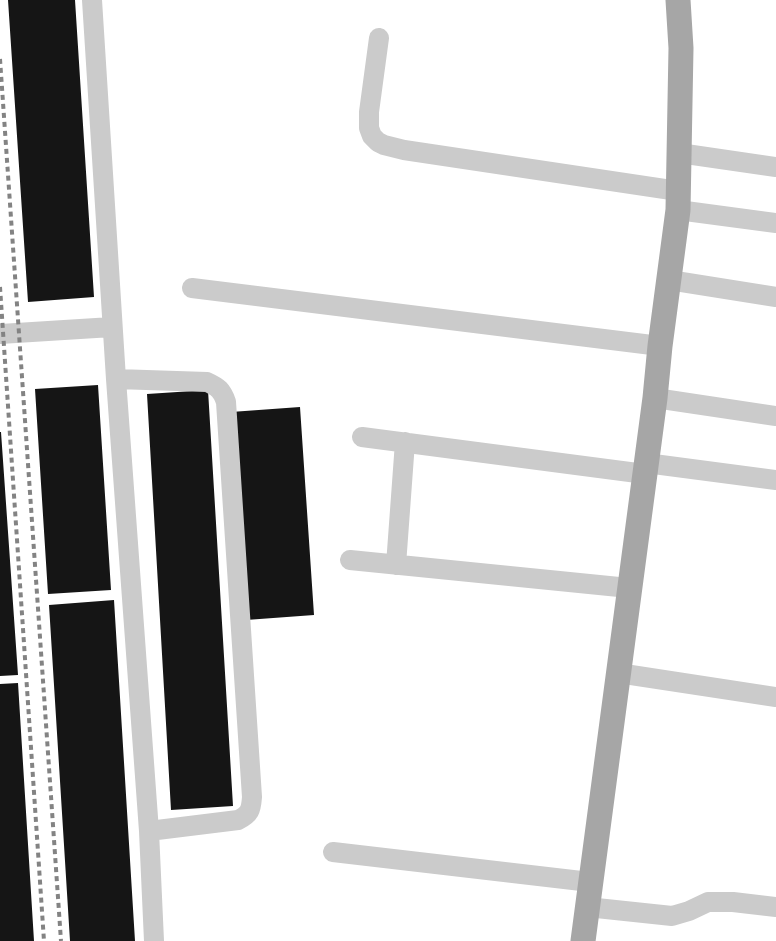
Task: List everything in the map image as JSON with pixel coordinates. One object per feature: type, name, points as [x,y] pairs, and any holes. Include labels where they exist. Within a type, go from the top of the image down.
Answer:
[{"type":"main road","points":[[583,941],[655,398],[678,200],[681,48],[678,0]]},
{"type":"street","points":[[92,0],[112,327],[149,831],[154,941]]},
{"type":"street","points":[[379,38],[369,128],[372,136],[384,145],[678,200],[776,223]]},
{"type":"street","points":[[679,153],[776,167]]},
{"type":"street","points":[[669,280],[776,297]]},
{"type":"street","points":[[192,288],[660,346]]},
{"type":"street","points":[[0,334],[112,327]]},
{"type":"street","points":[[116,378],[207,382],[222,391],[226,402],[252,797],[251,808],[247,815],[238,820],[149,831]]},
{"type":"street","points":[[655,398],[776,416]]},
{"type":"street","points":[[362,437],[645,468],[776,480]]},
{"type":"street","points":[[396,565],[405,442]]},
{"type":"street","points":[[350,560],[629,588]]},
{"type":"street","points":[[618,673],[776,697]]},
{"type":"street","points":[[333,852],[590,882]]},
{"type":"street","points":[[587,907],[672,916],[690,911],[708,902],[776,906]]},
{"type":"building","points":[[8,0],[75,0],[94,297],[28,302]]},
{"type":"building","points":[[98,385],[111,590],[48,594],[35,389]]},
{"type":"building","points":[[208,390],[233,806],[171,810],[147,394]]},
{"type":"building","points":[[300,407],[314,615],[246,620],[231,412]]},
{"type":"building","points":[[0,432],[18,675],[0,676]]},
{"type":"building","points":[[114,600],[135,941],[70,941],[49,605]]},
{"type":"building","points":[[18,683],[34,941],[0,941],[0,684]]},
{"type":"railway","points":[[0,59],[61,941]]},
{"type":"railway","points":[[0,287],[44,941]]}]
